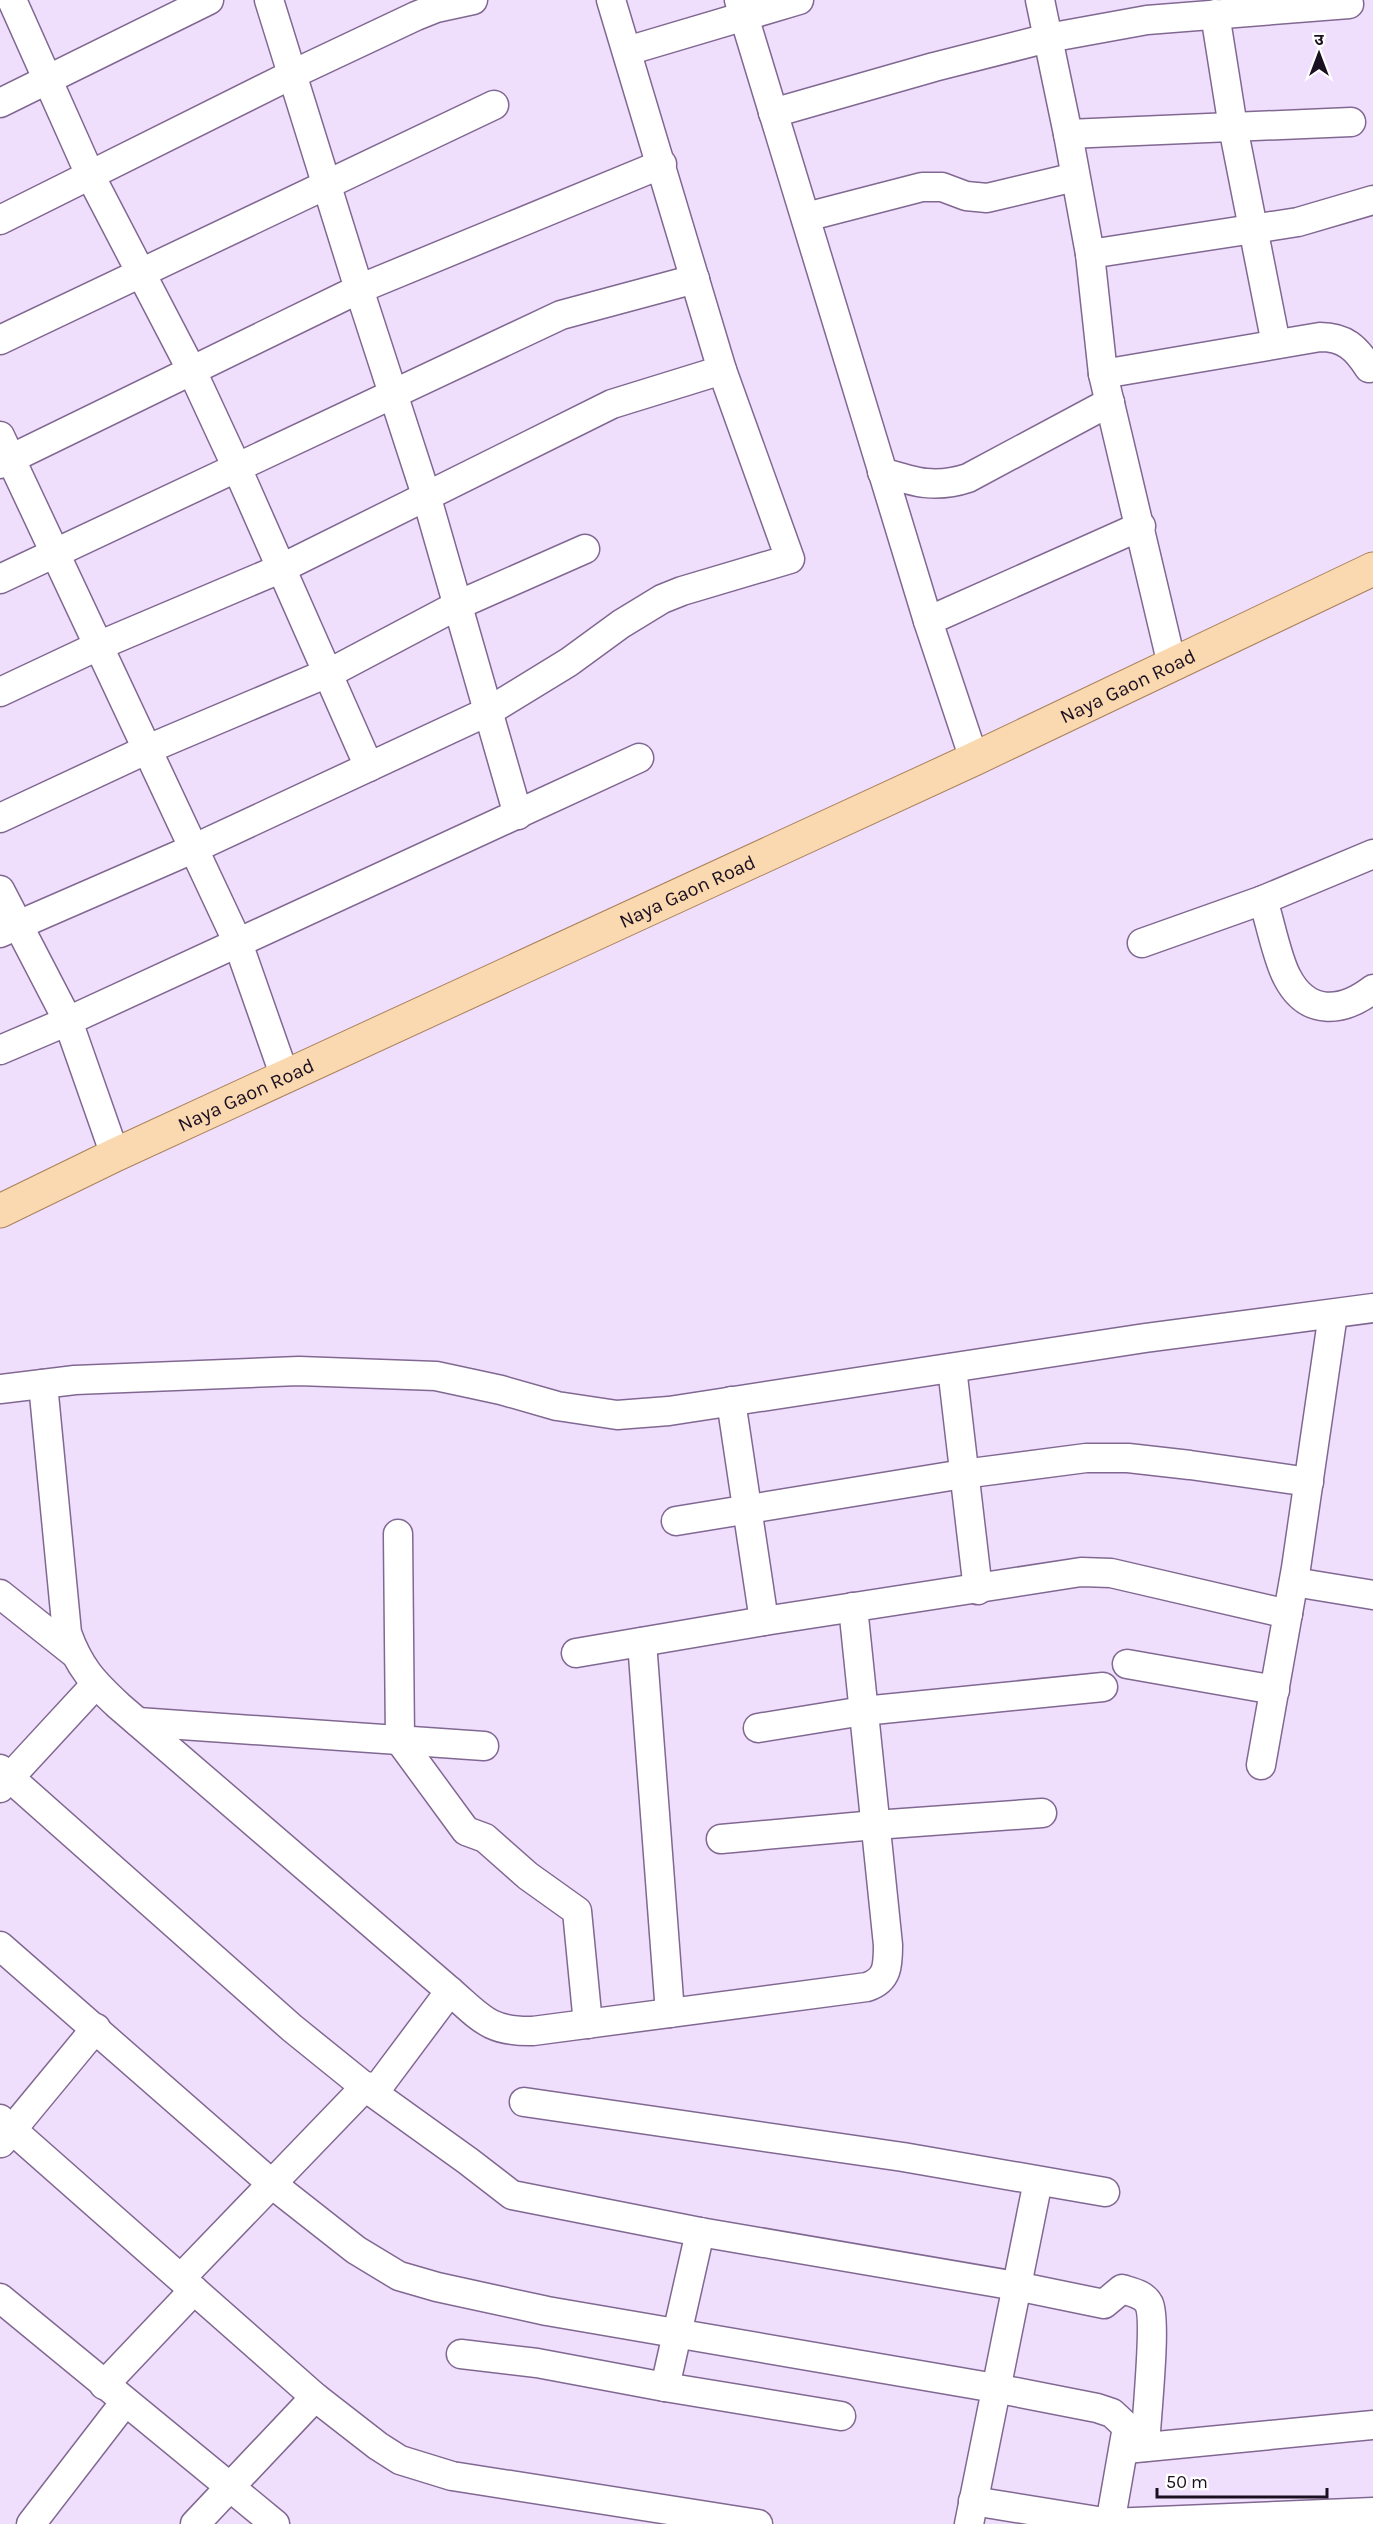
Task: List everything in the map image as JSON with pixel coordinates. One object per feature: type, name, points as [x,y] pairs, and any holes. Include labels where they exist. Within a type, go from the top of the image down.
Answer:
[{"type":"main road","name":"Naya Gaon Road","points":[[0,1210],[974,759],[1373,569]]},
{"type":"street","points":[[12,0],[91,177],[192,371],[369,767]]},
{"type":"street","points":[[0,103],[209,0]]},
{"type":"street","points":[[269,0],[426,495],[518,815]]},
{"type":"street","points":[[0,220],[91,177],[293,74],[416,16],[436,8],[473,0]]},
{"type":"street","points":[[9,929],[195,848],[489,711],[569,662],[621,624],[662,599],[682,591],[790,560],[722,370],[611,0]]},
{"type":"street","points":[[627,51],[741,8],[799,0]]},
{"type":"street","points":[[1040,0],[1090,254],[1103,374],[1141,526],[1172,665]]},
{"type":"street","points":[[773,113],[934,67],[1048,38],[1147,20],[1349,4]]},
{"type":"street","points":[[741,8],[928,621],[974,759]]},
{"type":"street","points":[[1215,14],[1233,127],[1276,344]]},
{"type":"street","points":[[0,340],[494,105]]},
{"type":"street","points":[[1068,134],[1351,122]]},
{"type":"street","points":[[285,1077],[238,943],[55,553],[4,453],[192,371],[359,289],[662,164]]},
{"type":"street","points":[[806,217],[922,186],[942,186],[966,195],[987,198],[1075,177]]},
{"type":"street","points":[[1090,254],[1298,222],[1373,200]]},
{"type":"street","points":[[0,579],[561,315],[695,279]]},
{"type":"street","points":[[1103,374],[1320,337],[1337,338],[1355,348],[1369,368],[1373,366]]},
{"type":"street","points":[[0,692],[98,646],[282,568],[612,404],[722,370]]},
{"type":"street","points":[[882,472],[918,483],[950,484],[968,478],[1110,402]]},
{"type":"street","points":[[928,621],[1141,526]]},
{"type":"street","points":[[0,818],[148,749],[328,673],[458,605],[585,549]]},
{"type":"street","points":[[0,1050],[639,758]]},
{"type":"street","points":[[1142,943],[1263,900],[1373,854]]},
{"type":"street","points":[[0,890],[9,929],[68,1020],[115,1155]]},
{"type":"street","points":[[1263,900],[1287,977],[1304,1001],[1333,1008],[1349,1004],[1373,989]]},
{"type":"street","points":[[0,1389],[75,1380],[299,1371],[436,1376],[501,1390],[557,1406],[617,1415],[669,1411],[1373,1308]]},
{"type":"street","points":[[1261,1765],[1294,1582],[1333,1314]]},
{"type":"street","points":[[951,1368],[978,1590]]},
{"type":"street","points":[[43,1384],[63,1606],[67,1633],[74,1653]]},
{"type":"street","points":[[731,1401],[764,1621]]},
{"type":"street","points":[[676,1521],[963,1474],[1086,1458],[1128,1458],[1309,1482]]},
{"type":"street","points":[[398,1534],[400,1741],[466,1831],[484,1838],[528,1876],[577,1911],[588,2024]]},
{"type":"street","points":[[576,1653],[764,1621],[978,1590],[1082,1572],[1111,1573],[1288,1614]]},
{"type":"street","points":[[1294,1582],[1373,1595]]},
{"type":"street","points":[[0,1594],[74,1653],[96,1684],[138,1722],[482,2019],[498,2028],[510,2031],[588,2024],[867,1987],[877,1983],[884,1976],[888,1964],[888,1945],[853,1607]]},
{"type":"street","points":[[642,1642],[670,2013]]},
{"type":"street","points":[[1127,1664],[1275,1690]]},
{"type":"street","points":[[96,1684],[3,1778],[292,2028],[365,2087],[512,2195],[700,2232],[1016,2286],[1104,2304],[1122,2289],[1140,2294],[1149,2304],[1152,2325],[1139,2440],[1110,2523]]},
{"type":"street","points":[[758,1728],[863,1711],[1102,1687]]},
{"type":"street","points":[[138,1722],[484,1746]]},
{"type":"street","points":[[721,1839],[1042,1813]]},
{"type":"street","points":[[4,1958],[96,2028],[272,2184],[356,2250],[399,2276],[547,2312],[995,2388],[1112,2413],[1139,2440],[1181,2444],[1373,2425]]},
{"type":"street","points":[[31,2524],[188,2284],[272,2184],[365,2087],[379,2086],[450,1991]]},
{"type":"street","points":[[96,2028],[4,2131],[188,2284],[315,2397],[378,2446],[400,2460],[452,2476],[758,2524]]},
{"type":"street","points":[[524,2102],[903,2157],[1105,2192]]},
{"type":"street","points":[[1038,2181],[971,2513],[1110,2523],[1373,2512]]},
{"type":"street","points":[[665,2387],[700,2232]]},
{"type":"street","points":[[0,2298],[275,2524]]},
{"type":"street","points":[[461,2354],[537,2363],[841,2416]]},
{"type":"street","points":[[195,2524],[315,2397]]}]
